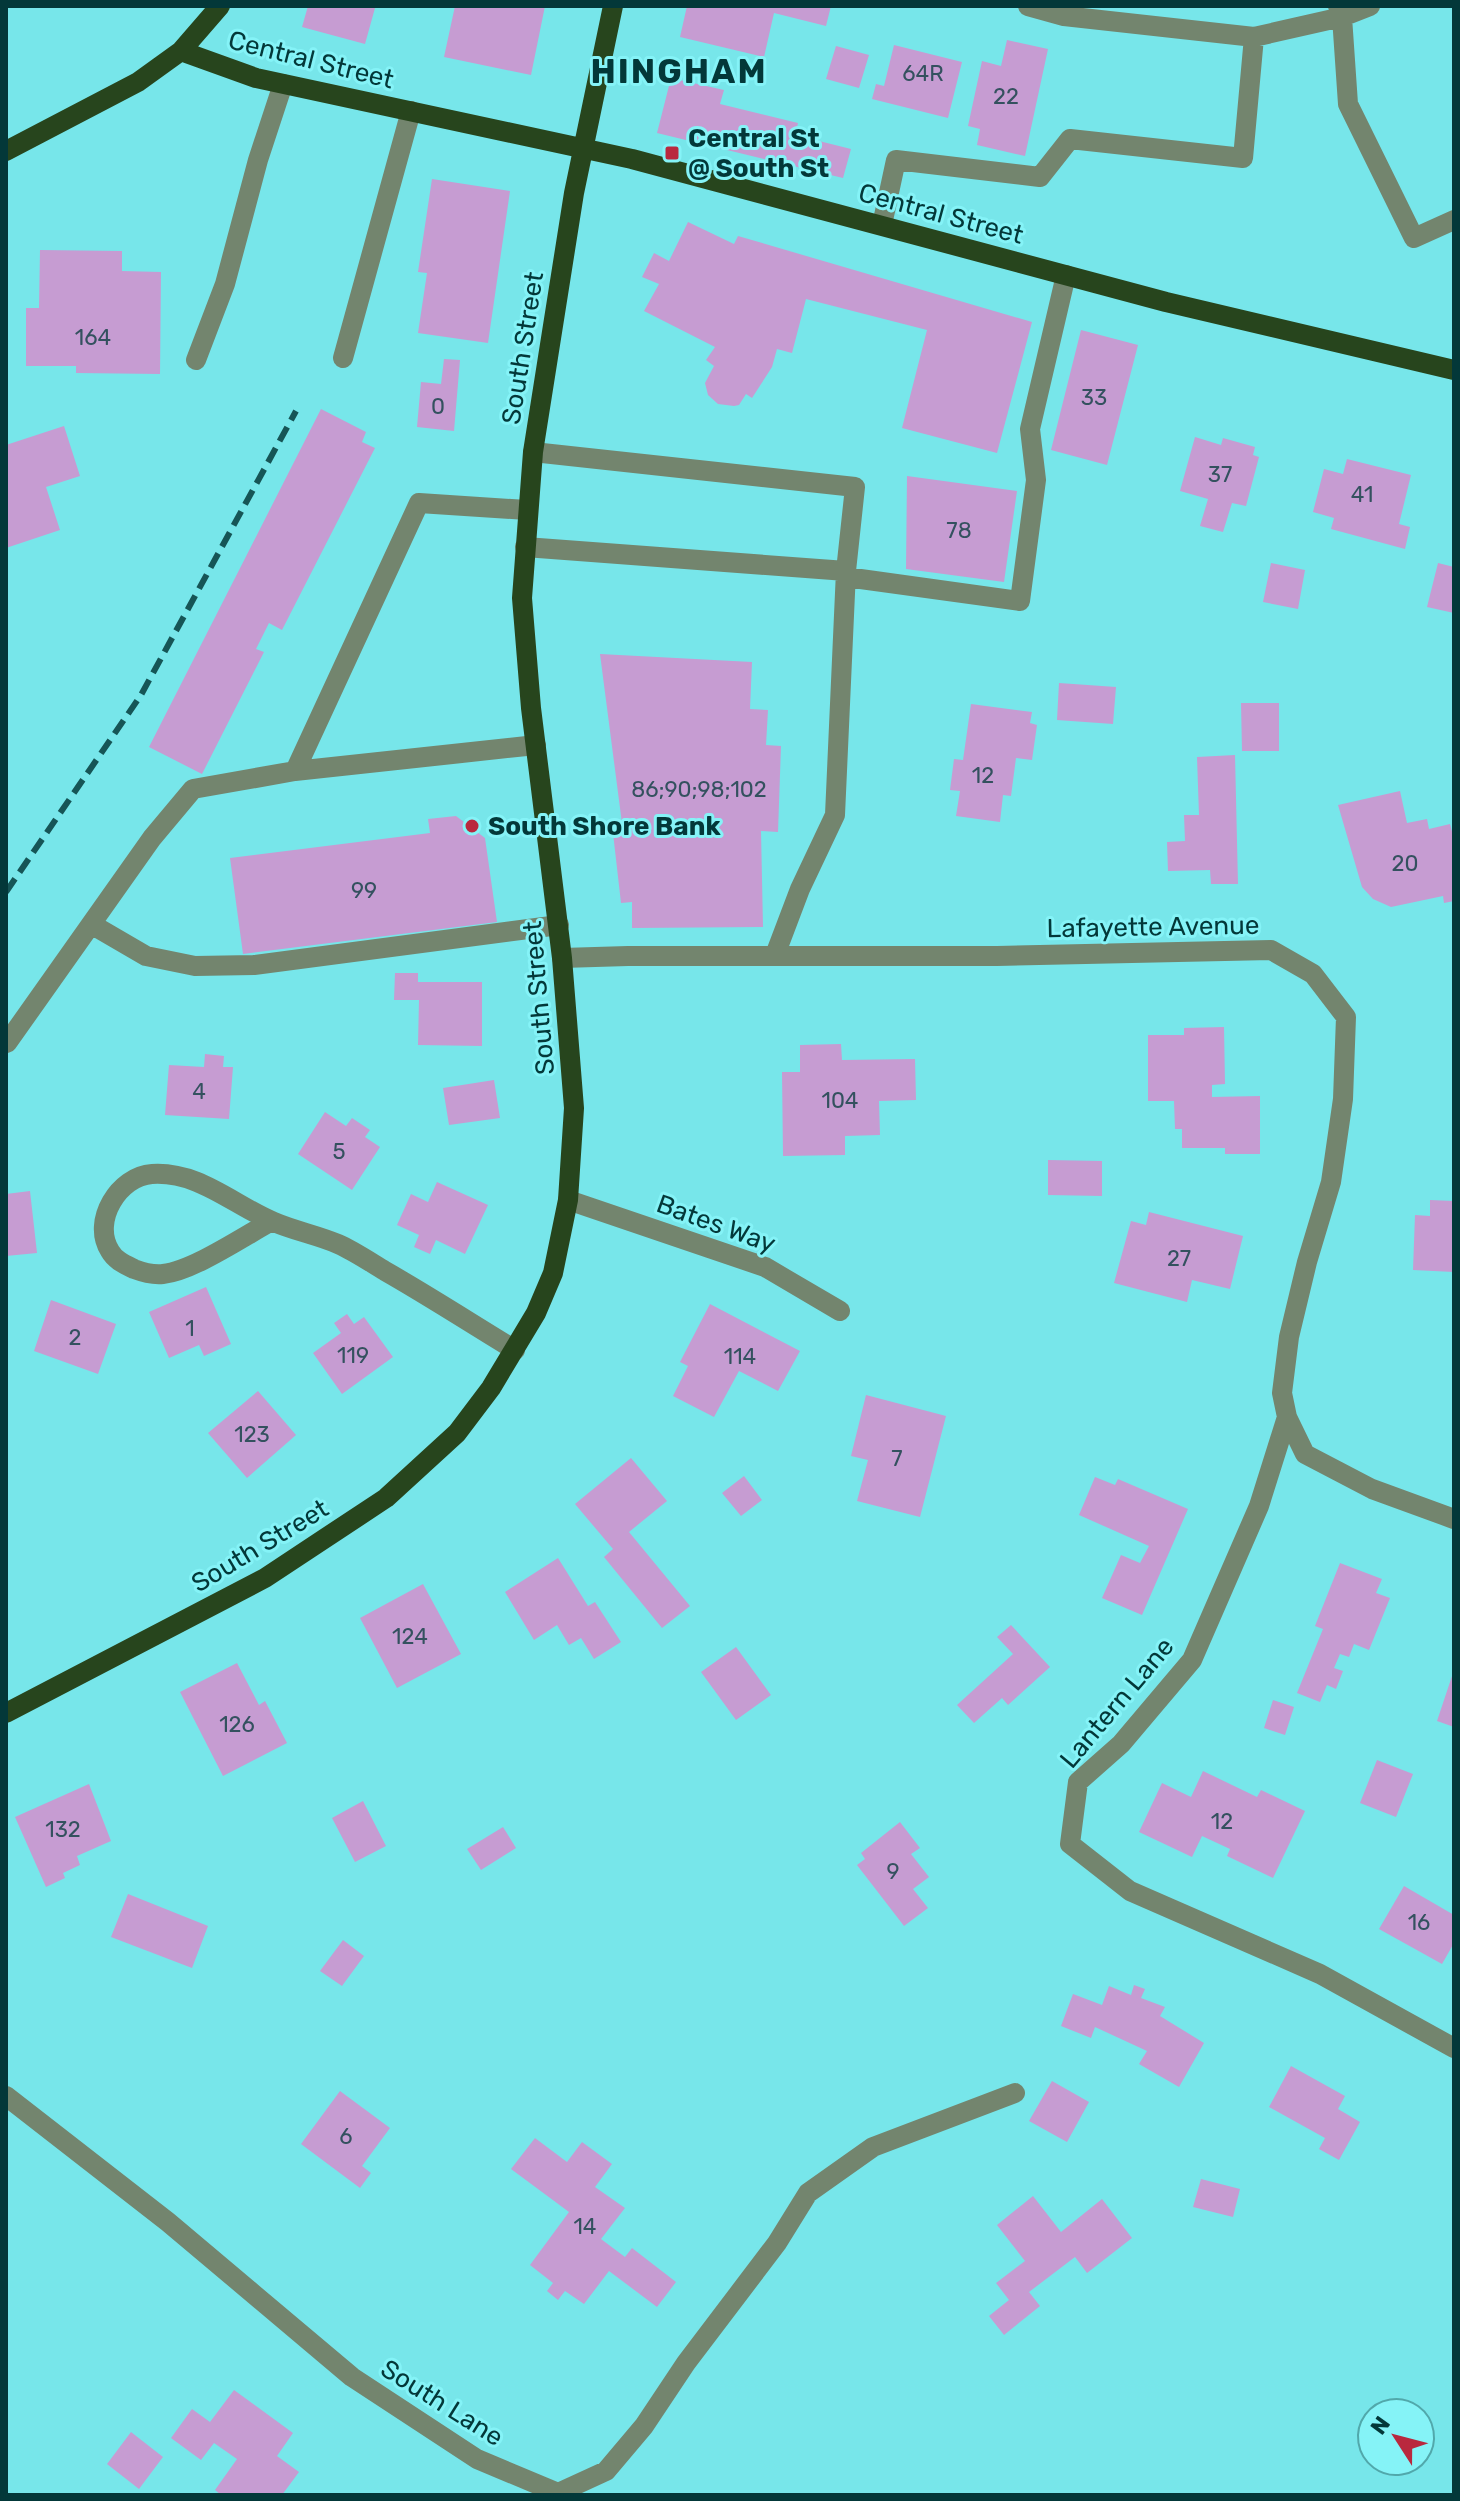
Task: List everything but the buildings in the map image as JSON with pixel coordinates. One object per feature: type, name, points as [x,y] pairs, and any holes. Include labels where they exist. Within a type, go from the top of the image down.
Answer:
[{"type":"main road","points":[[6,151],[138,82],[181,51],[220,6]]},
{"type":"main road","name":"South Street","points":[[6,1713],[265,1578],[386,1498],[457,1433],[491,1388],[536,1313],[553,1273],[568,1200],[574,1108],[559,925],[536,745],[522,598],[533,452],[574,193],[613,6]]},
{"type":"main road","name":"Central Street","points":[[181,51],[256,78],[632,159],[1166,302],[1454,370]]},
{"type":"street","points":[[1028,6],[1064,16],[1254,37],[1340,11],[1370,6]]},
{"type":"street","points":[[1340,11],[1348,104],[1414,238],[1454,220]]},
{"type":"street","points":[[882,225],[896,160],[1040,177],[1070,139],[1243,158],[1254,37]]},
{"type":"street","points":[[196,360],[225,284],[258,160],[283,84]]},
{"type":"street","points":[[343,358],[411,111]]},
{"type":"street","points":[[525,547],[846,574],[1020,601],[1036,480],[1030,429],[1066,275]]},
{"type":"street","points":[[533,452],[855,487],[846,574],[835,815],[800,889],[775,955]]},
{"type":"street","points":[[295,771],[419,503],[527,510]]},
{"type":"street","points":[[7,1043],[152,838],[193,789],[295,771],[536,745]]},
{"type":"street","points":[[91,924],[146,956],[195,966],[254,965],[559,925]]},
{"type":"street","name":"Lafayette Avenue","points":[[562,958],[997,956],[1271,950],[1315,975],[1346,1017],[1343,1099],[1331,1182],[1289,1337],[1282,1393],[1287,1417],[1305,1454],[1372,1489],[1454,1519]]},
{"type":"street","points":[[272,1221],[180,1270],[161,1275],[139,1271],[119,1262],[109,1250],[105,1235],[105,1217],[112,1201],[129,1180],[164,1173],[192,1180],[224,1193],[272,1221],[339,1244],[515,1350]]},
{"type":"street","name":"Bates Way","points":[[568,1200],[765,1267],[840,1311]]},
{"type":"street","name":"Lantern Lane","points":[[1287,1417],[1259,1506],[1192,1660],[1121,1744],[1078,1782],[1070,1844],[1130,1891],[1320,1974],[1454,2048]]},
{"type":"street","name":"South Lane","points":[[6,2096],[168,2222],[352,2377],[477,2459],[558,2493],[606,2471],[644,2426],[686,2363],[777,2243],[808,2193],[873,2147],[1015,2093]]},
{"type":"railway","points":[[6,892],[141,695],[296,411]]},
{"type":"place","name":"Central St @ South St","points":[[672,153]]},
{"type":"place","name":"South Shore Bank","points":[[472,826]]},
{"type":"district","name":"HINGHAM","points":[[679,71]]}]
